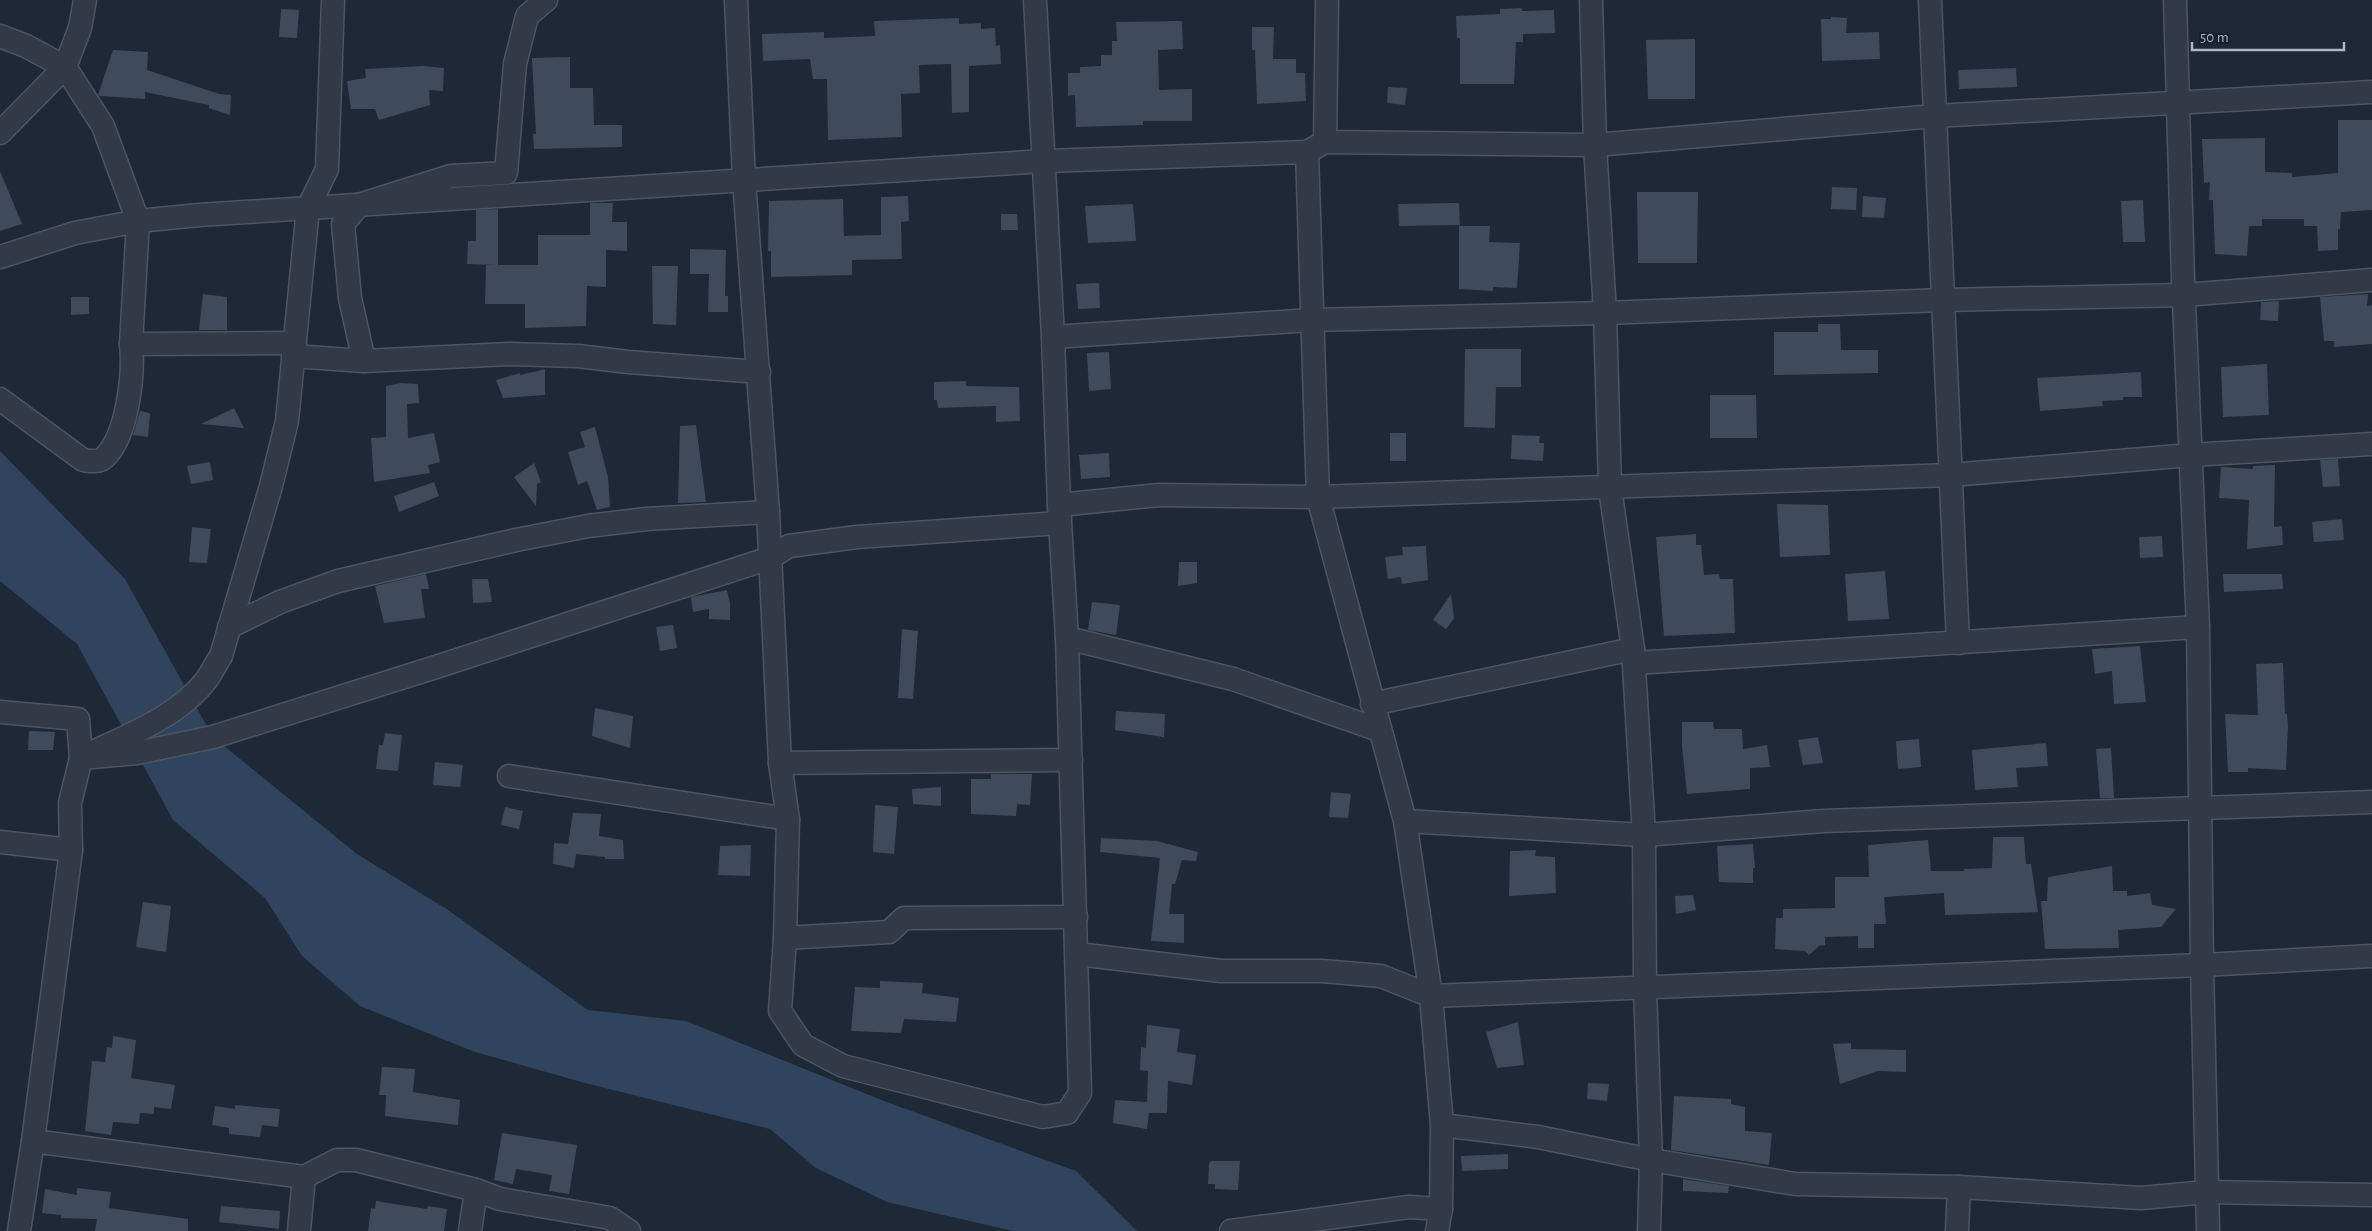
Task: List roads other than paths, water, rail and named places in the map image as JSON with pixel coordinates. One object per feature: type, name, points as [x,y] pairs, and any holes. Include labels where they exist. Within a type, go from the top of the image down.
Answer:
[{"type":"street","points":[[0,133],[66,67],[80,28],[85,0]]},
{"type":"street","points":[[81,758],[157,720],[192,696],[208,678],[221,656],[271,486],[287,420],[308,208],[327,169],[333,0]]},
{"type":"street","points":[[364,361],[350,298],[343,224],[358,205],[451,176],[506,173],[515,64],[527,16],[546,0]]},
{"type":"street","points":[[736,0],[744,180],[768,512],[780,763],[788,819],[785,938],[780,1011],[803,1045],[843,1066],[1043,1117],[1067,1112],[1080,1093],[1067,638],[1059,514],[1053,336],[1035,0]]},
{"type":"street","points":[[1327,0],[1316,147],[1311,320],[1318,497],[1404,821],[1431,996],[1442,1125],[1440,1209],[1437,1231]]},
{"type":"street","points":[[1591,0],[1595,145],[1605,313],[1610,488],[1634,656],[1644,835],[1645,988],[1651,1160],[1648,1231]]},
{"type":"street","points":[[1930,0],[1958,643]]},
{"type":"street","points":[[2175,0],[2184,295],[2198,627],[2202,965],[2208,1231]]},
{"type":"street","points":[[0,36],[26,46],[66,67],[103,126],[138,221],[131,344],[132,357],[128,396],[121,432],[104,458],[94,462],[83,460],[0,399]]},
{"type":"street","points":[[0,257],[75,233],[138,221],[308,208],[1044,161],[1316,147],[1595,145],[1936,116],[2178,101],[2372,92]]},
{"type":"street","points":[[1053,336],[1311,320],[1605,313],[1943,300],[2184,295],[2372,280]]},
{"type":"street","points":[[131,344],[294,349],[364,361],[509,354],[578,356],[628,362],[759,372]]},
{"type":"street","points":[[81,758],[138,753],[213,737],[436,667],[770,558],[789,546],[1059,514],[1159,495],[1318,497],[1951,475],[2191,455],[2372,444]]},
{"type":"street","points":[[229,627],[280,602],[338,581],[516,540],[588,526],[646,519],[768,512]]},
{"type":"street","points":[[1372,704],[1634,656],[1958,643],[2198,627]]},
{"type":"street","points":[[1067,638],[1233,680],[1379,730]]},
{"type":"street","points":[[0,712],[78,719],[81,758],[70,803],[71,850],[33,1141],[19,1231]]},
{"type":"street","points":[[780,763],[1071,760]]},
{"type":"street","points":[[509,776],[788,819]]},
{"type":"street","points":[[1404,821],[1644,835],[1824,821],[2372,802]]},
{"type":"street","points":[[0,842],[71,850]]},
{"type":"street","points":[[785,938],[888,932],[904,918],[1076,917]]},
{"type":"street","points":[[1077,954],[1221,971],[1322,971],[1381,976],[1431,996],[2202,965],[2372,956]]},
{"type":"street","points":[[1442,1125],[1538,1137],[1651,1160],[1795,1184],[1960,1187],[2141,1198],[2207,1192],[2372,1195]]},
{"type":"street","points":[[33,1141],[304,1177],[337,1160],[356,1160],[476,1190],[500,1199],[610,1218],[629,1231]]},
{"type":"street","points":[[299,1231],[304,1177]]},
{"type":"street","points":[[1956,1231],[1960,1187]]},
{"type":"street","points":[[470,1231],[476,1190]]},
{"type":"street","points":[[1231,1231],[1410,1207],[1440,1209]]},
{"type":"water","points":[[0,451],[125,579],[213,737],[357,854],[448,910],[588,1010],[686,1021],[884,1101],[1076,1171],[1137,1231],[1013,1231],[887,1202],[816,1168],[770,1129],[585,1083],[475,1052],[360,1006],[302,956],[265,898],[173,820],[77,644],[0,581]]}]
